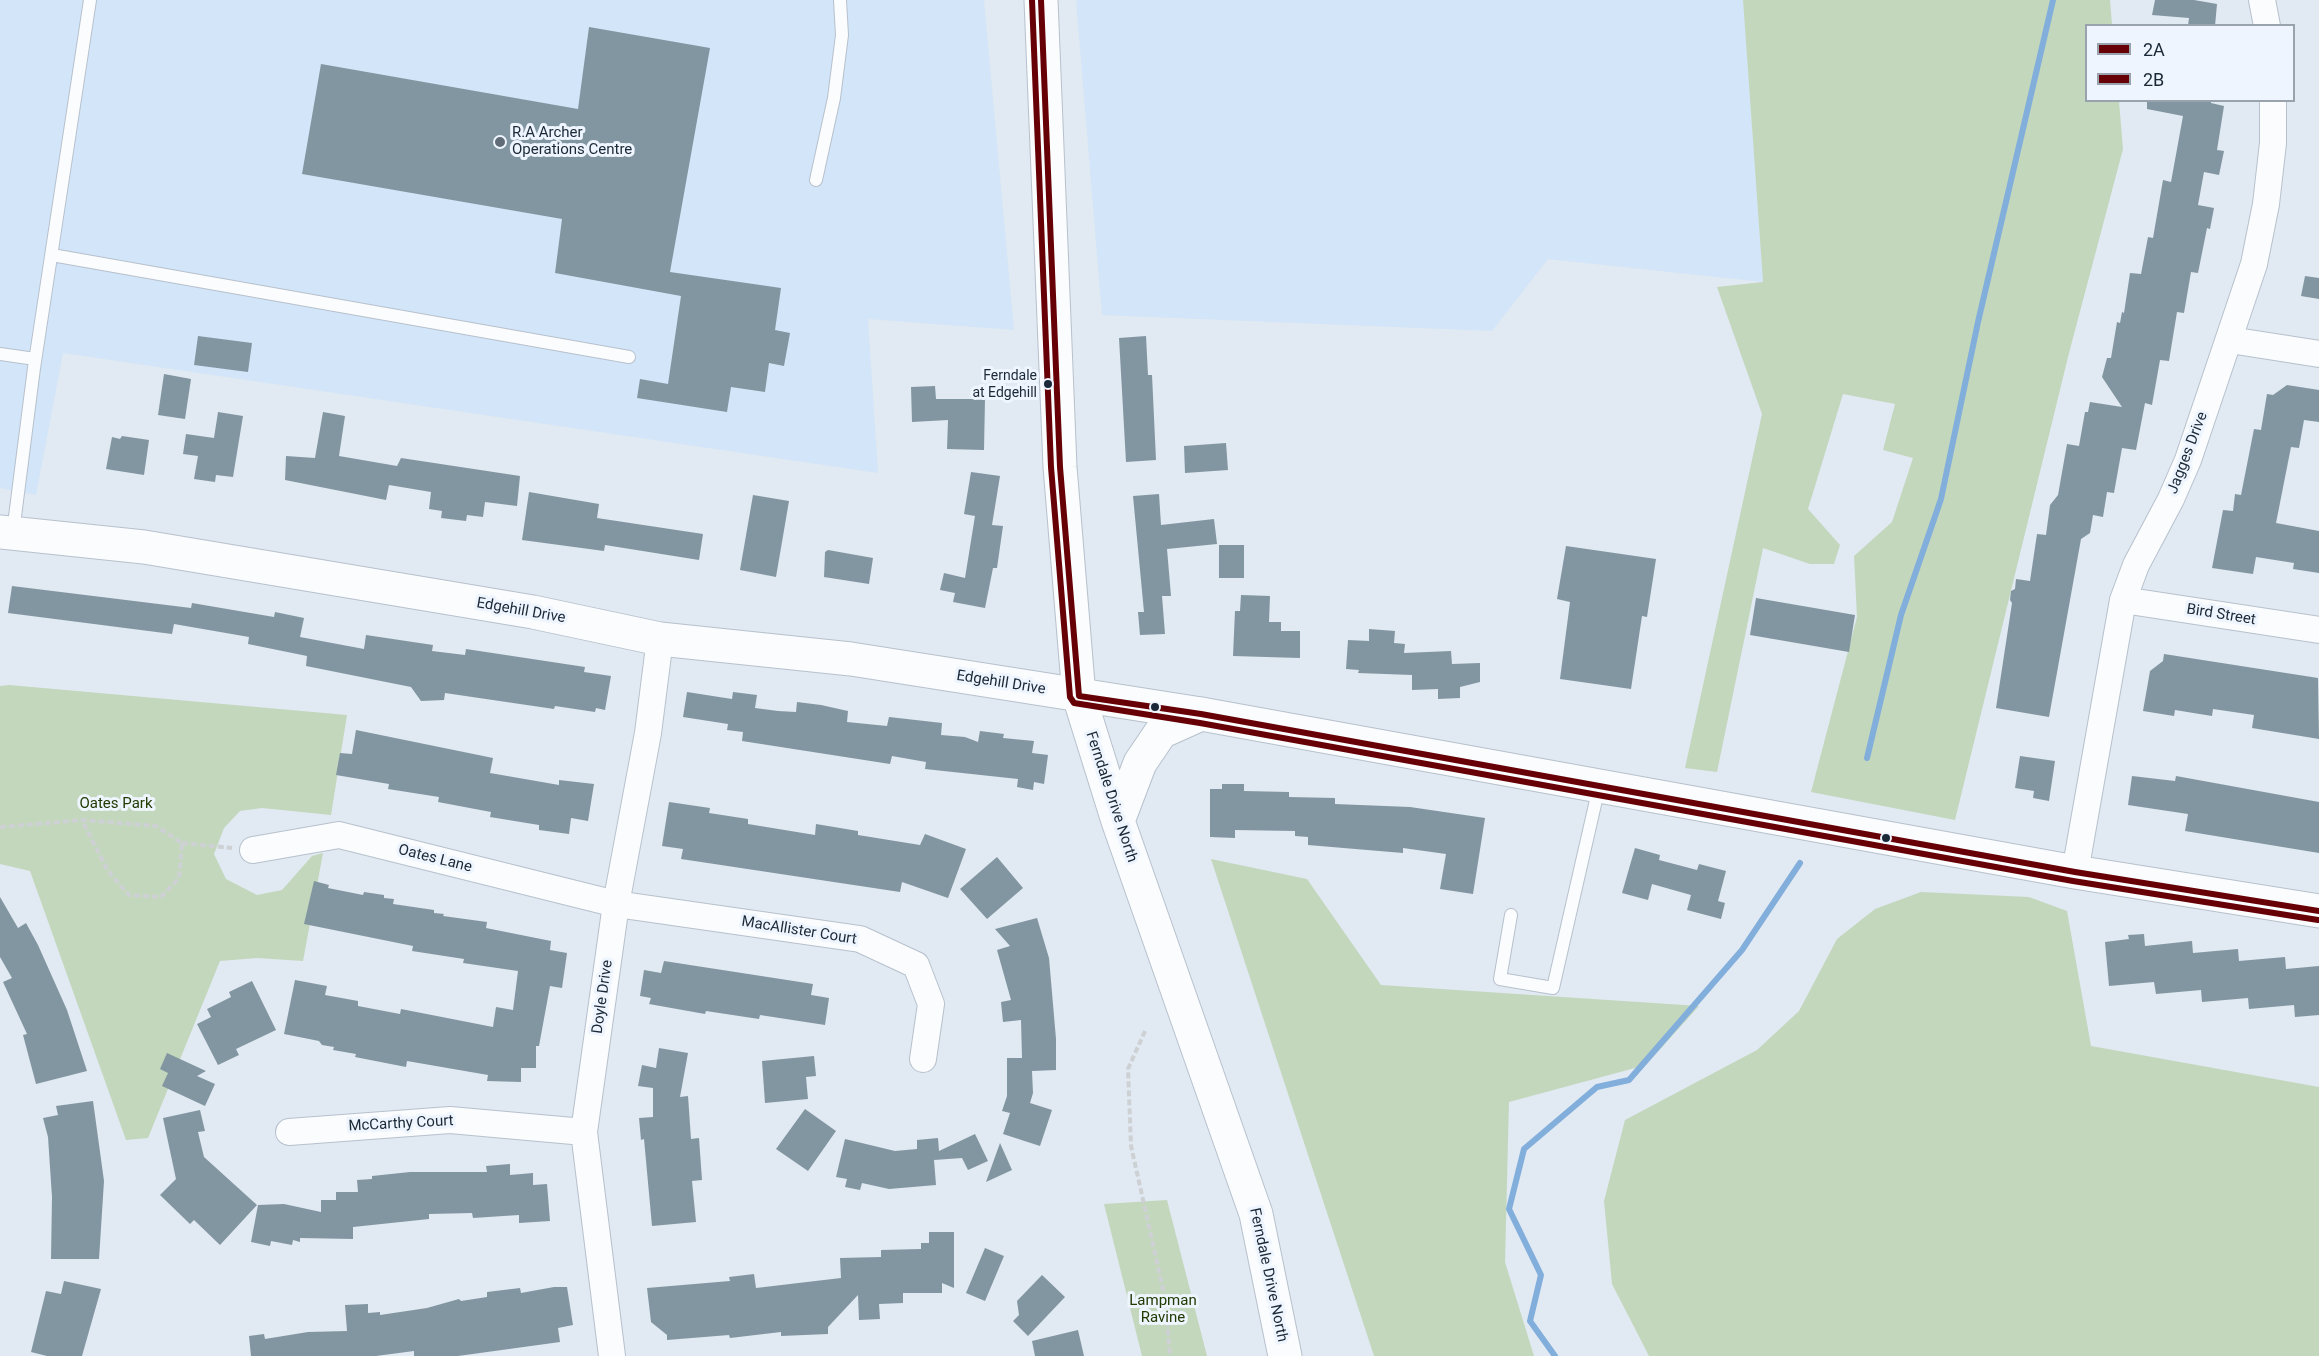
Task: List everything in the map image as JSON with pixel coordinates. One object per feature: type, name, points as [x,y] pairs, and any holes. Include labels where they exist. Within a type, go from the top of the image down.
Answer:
[{"type":"street","name":"Ferndale Drive North","points":[[1041,0],[1060,467],[1079,696],[1118,821],[1256,1214],[1285,1356]]},
{"type":"street","points":[[2262,0],[2267,24]]},
{"type":"street","name":"Jagges Drive","points":[[2075,872],[2123,600],[2136,565],[2188,460],[2254,264],[2266,204],[2273,143],[2273,102]]},
{"type":"street","points":[[2230,339],[2319,354]]},
{"type":"street","name":"Edgehill Drive","points":[[6,533],[144,547],[533,612],[660,639],[851,659],[1201,714],[2075,872],[2319,911]]},
{"type":"street","name":"Bird Street","points":[[2123,600],[2319,630]]},
{"type":"street","name":"Doyle Drive","points":[[612,1356],[584,1132],[616,904],[648,733],[660,639]]},
{"type":"street","points":[[1118,821],[1140,762],[1161,732],[1201,714]]},
{"type":"street","name":"Oates Lane","points":[[253,850],[339,835],[616,904]]},
{"type":"street","name":"MacAllister Court","points":[[616,904],[860,939],[916,965],[931,1004],[923,1059]]},
{"type":"street","name":"McCarthy Court","points":[[289,1132],[450,1120],[584,1132]]},
{"type":"lane","points":[[6,533],[90,0]]},
{"type":"lane","points":[[816,180],[834,98],[842,35],[840,0]]},
{"type":"lane","points":[[51,255],[629,357]]},
{"type":"lane","points":[[0,354],[35,359]]},
{"type":"lane","points":[[1511,915],[1500,980],[1552,988],[1599,786]]},
{"type":"path","points":[[82,820],[108,871],[129,895],[160,897],[179,878],[182,843]]},
{"type":"path","points":[[0,827],[82,820],[156,826],[182,843],[253,850]]},
{"type":"path","points":[[1145,1031],[1128,1069],[1131,1146],[1165,1298],[1170,1356]]},
{"type":"shaded area","points":[[0,0],[984,0],[1014,330],[868,319],[878,473],[63,353],[36,495],[0,488]]},
{"type":"shaded area","points":[[1076,0],[1743,0],[1763,282],[1548,259],[1492,331],[1102,315]]},
{"type":"green space","points":[[1743,0],[2110,0],[2112,24],[2085,24],[2085,102],[2119,102],[2123,149],[2069,353],[1955,820],[1811,792],[1857,617],[1854,556],[1892,522],[1913,458],[1883,450],[1895,404],[1843,394],[1808,509],[1840,545],[1834,564],[1810,564],[1763,548],[1717,772],[1685,768],[1762,414],[1717,287],[1763,282]]},
{"type":"green space","name":"Oates Park","points":[[0,686],[347,715],[331,815],[262,808],[240,811],[224,828],[214,854],[226,879],[257,895],[282,890],[312,856],[323,853],[303,961],[257,958],[220,961],[148,1138],[126,1140],[30,871],[0,864]]},
{"type":"green space","points":[[1211,859],[1307,879],[1381,985],[1699,1006],[1646,1065],[1509,1102],[1505,1262],[1534,1356],[1374,1356]]},
{"type":"green space","points":[[1921,892],[2029,897],[2067,911],[2091,1046],[2319,1087],[2319,1356],[1649,1356],[1612,1284],[1604,1201],[1625,1120],[1757,1050],[1799,1011],[1837,939],[1875,909]]},
{"type":"green space","name":"Lampman Ravine","points":[[1167,1200],[1207,1356],[1142,1356],[1104,1204]]},
{"type":"building","points":[[2155,0],[2194,0],[2217,4],[2215,24],[2188,24],[2189,18],[2152,15]]},
{"type":"building","name":"R.A Archer Operations Centre","points":[[589,27],[710,48],[670,272],[781,288],[775,330],[790,333],[784,366],[769,363],[765,392],[731,387],[727,412],[637,398],[640,379],[668,384],[681,296],[555,273],[562,219],[302,174],[321,64],[578,109]]},
{"type":"building","points":[[2147,102],[2211,102],[2224,106],[2217,150],[2224,151],[2219,175],[2204,172],[2198,205],[2214,208],[2210,229],[2207,228],[2198,273],[2191,272],[2184,313],[2177,312],[2169,361],[2160,360],[2152,405],[2145,403],[2136,450],[2122,448],[2114,493],[2107,492],[2103,517],[2093,515],[2090,533],[2081,539],[2049,717],[1996,708],[2012,603],[2011,591],[2015,589],[2016,579],[2030,581],[2037,534],[2046,535],[2050,505],[2058,495],[2067,444],[2079,446],[2085,412],[2088,412],[2090,402],[2122,407],[2102,377],[2107,358],[2111,358],[2117,322],[2120,323],[2122,312],[2124,313],[2130,273],[2141,274],[2148,237],[2153,238],[2163,180],[2171,182],[2183,116],[2147,109]]},
{"type":"building","points":[[2305,276],[2319,278],[2319,299],[2301,296]]},
{"type":"building","points":[[198,336],[252,343],[248,372],[194,365]]},
{"type":"building","points":[[1146,336],[1148,375],[1152,375],[1156,460],[1126,462],[1119,338]]},
{"type":"building","points":[[164,374],[191,379],[185,419],[158,415]]},
{"type":"building","points":[[2287,385],[2319,390],[2319,422],[2304,420],[2299,448],[2291,447],[2276,523],[2319,531],[2319,573],[2293,569],[2294,563],[2256,557],[2253,574],[2212,568],[2223,510],[2233,511],[2235,494],[2241,495],[2254,429],[2261,430],[2267,394],[2273,395]]},
{"type":"building","points":[[935,386],[936,399],[985,399],[984,450],[947,449],[948,420],[912,422],[911,387]]},
{"type":"building","points":[[218,412],[243,416],[233,477],[216,475],[215,482],[194,479],[198,456],[183,454],[186,434],[214,438]]},
{"type":"building","points":[[323,412],[345,416],[339,456],[397,466],[401,458],[520,476],[517,506],[485,502],[483,517],[467,515],[466,521],[441,518],[442,511],[429,509],[431,492],[389,485],[386,500],[285,480],[286,456],[315,458]]},
{"type":"building","points":[[122,436],[149,440],[144,475],[106,469],[112,437],[120,439]]},
{"type":"building","points":[[1226,443],[1228,470],[1185,473],[1184,446]]},
{"type":"building","points":[[971,472],[1000,476],[992,525],[1003,526],[997,568],[993,568],[985,608],[953,602],[955,593],[940,590],[944,573],[965,578],[975,516],[964,514]]},
{"type":"building","points":[[529,492],[599,504],[597,518],[703,534],[699,560],[605,545],[604,551],[522,540]]},
{"type":"building","points":[[1159,494],[1161,525],[1214,519],[1217,544],[1167,549],[1171,596],[1162,596],[1165,634],[1140,635],[1138,612],[1144,612],[1133,496]]},
{"type":"building","points":[[753,495],[789,501],[776,577],[740,570]]},
{"type":"building","points":[[1219,545],[1244,545],[1244,578],[1219,578]]},
{"type":"building","points":[[1566,546],[1656,559],[1647,617],[1642,616],[1631,689],[1560,679],[1570,602],[1557,599]]},
{"type":"building","points":[[828,550],[873,558],[869,584],[824,577],[825,552]]},
{"type":"building","points":[[12,586],[191,608],[192,603],[274,617],[275,612],[304,618],[300,637],[364,649],[366,635],[433,645],[432,651],[465,655],[466,649],[585,667],[584,672],[611,676],[605,710],[596,708],[595,712],[555,706],[554,709],[445,693],[444,700],[421,701],[411,687],[306,666],[307,656],[248,644],[249,637],[174,624],[172,634],[8,613]]},
{"type":"building","points":[[1241,595],[1270,596],[1269,622],[1281,622],[1281,631],[1300,631],[1300,658],[1233,656],[1235,611],[1240,611]]},
{"type":"building","points":[[1756,598],[1855,615],[1849,652],[1750,635]]},
{"type":"building","points":[[1369,629],[1395,631],[1394,643],[1405,644],[1404,653],[1451,651],[1452,664],[1480,663],[1480,682],[1460,687],[1460,698],[1438,699],[1438,689],[1412,690],[1412,675],[1358,673],[1359,670],[1346,669],[1348,640],[1369,641]]},
{"type":"building","points":[[2164,654],[2318,678],[2319,739],[2252,728],[2254,715],[2213,709],[2212,716],[2175,710],[2174,716],[2143,711],[2150,671],[2163,661]]},
{"type":"building","points":[[687,692],[732,699],[733,692],[757,695],[755,708],[778,711],[796,712],[797,702],[821,705],[848,711],[847,722],[887,726],[889,717],[942,723],[941,735],[965,737],[978,742],[980,731],[1004,734],[1003,738],[1034,741],[1032,753],[1048,755],[1044,784],[1034,782],[1033,790],[1017,787],[1018,779],[925,769],[926,762],[892,756],[890,764],[742,741],[743,732],[727,730],[728,724],[683,717]]},
{"type":"building","points":[[356,730],[493,758],[490,773],[559,785],[559,780],[594,784],[588,821],[571,818],[569,834],[539,830],[539,825],[490,817],[491,812],[438,802],[439,797],[388,789],[389,784],[336,775],[340,753],[352,754]]},
{"type":"building","points":[[2020,756],[2055,761],[2049,801],[2033,798],[2034,791],[2015,788]]},
{"type":"building","points":[[2132,776],[2175,781],[2176,776],[2319,802],[2319,853],[2185,831],[2188,814],[2128,805]]},
{"type":"building","points":[[1222,784],[1244,784],[1244,791],[1289,792],[1289,797],[1335,798],[1335,804],[1410,807],[1485,818],[1473,894],[1440,889],[1446,854],[1403,848],[1403,853],[1308,845],[1308,837],[1295,836],[1295,831],[1235,830],[1235,838],[1210,837],[1210,789],[1222,789]]},
{"type":"building","points":[[669,802],[710,808],[709,813],[748,819],[748,824],[815,835],[816,824],[858,831],[858,835],[920,845],[925,834],[966,849],[948,898],[902,882],[900,892],[681,859],[683,849],[662,846]]},
{"type":"building","points":[[1635,848],[1660,855],[1659,860],[1697,870],[1699,864],[1726,871],[1718,901],[1725,903],[1721,919],[1687,910],[1691,895],[1652,884],[1648,900],[1622,893]]},
{"type":"building","points":[[997,857],[1023,888],[987,919],[960,889]]},
{"type":"building","points":[[314,881],[329,885],[328,888],[363,895],[364,892],[384,895],[384,898],[394,899],[393,904],[434,910],[434,913],[444,914],[443,916],[487,922],[486,928],[551,941],[550,950],[567,953],[562,988],[550,986],[539,1046],[536,1046],[536,1068],[521,1068],[521,1082],[487,1081],[488,1075],[407,1061],[406,1067],[355,1057],[356,1054],[333,1050],[334,1047],[322,1045],[319,1041],[284,1034],[295,980],[327,986],[325,995],[358,1001],[358,1006],[400,1014],[401,1009],[493,1027],[496,1007],[513,1010],[518,971],[463,963],[464,959],[412,951],[413,946],[304,924]]},
{"type":"building","points":[[0,897],[18,928],[26,923],[38,945],[67,1010],[87,1071],[36,1084],[23,1035],[27,1034],[3,982],[12,978],[0,957]]},
{"type":"building","points":[[1037,918],[1049,958],[1056,1039],[1056,1070],[1032,1071],[1033,1093],[1030,1103],[1052,1110],[1040,1146],[1003,1134],[1010,1113],[1002,1111],[1007,1096],[1007,1058],[1022,1058],[1021,1020],[1003,1022],[1001,1002],[1011,1000],[997,950],[1010,946],[995,929]]},
{"type":"building","points":[[2144,934],[2145,946],[2192,941],[2193,953],[2238,949],[2239,961],[2285,957],[2286,969],[2319,966],[2319,1015],[2295,1017],[2294,1005],[2249,1009],[2248,998],[2202,1002],[2201,990],[2156,994],[2154,982],[2109,986],[2105,942],[2129,939],[2128,935]]},
{"type":"building","points":[[664,961],[813,984],[811,995],[829,998],[825,1025],[760,1015],[759,1019],[706,1011],[705,1014],[649,1004],[651,998],[640,996],[644,970],[661,973]]},
{"type":"building","points":[[252,981],[276,1030],[236,1049],[239,1055],[218,1065],[197,1024],[211,1017],[207,1009],[231,997],[229,992]]},
{"type":"building","points":[[659,1048],[688,1053],[680,1097],[688,1096],[691,1139],[699,1138],[702,1180],[692,1181],[696,1222],[652,1226],[644,1139],[641,1140],[639,1118],[653,1117],[653,1088],[638,1086],[642,1065],[656,1068]]},
{"type":"building","points":[[167,1053],[206,1071],[197,1076],[215,1084],[205,1106],[162,1086],[168,1073],[160,1069]]},
{"type":"building","points":[[814,1056],[816,1076],[806,1077],[808,1099],[765,1103],[762,1061]]},
{"type":"building","points":[[93,1101],[104,1181],[99,1259],[51,1259],[52,1197],[48,1137],[43,1118],[58,1115],[56,1106]]},
{"type":"building","points":[[805,1109],[836,1131],[808,1171],[776,1149]]},
{"type":"building","points":[[200,1110],[205,1131],[198,1132],[204,1157],[257,1205],[220,1245],[194,1220],[190,1224],[160,1195],[176,1179],[163,1118]]},
{"type":"building","points":[[975,1134],[988,1161],[968,1170],[962,1158],[934,1160],[936,1185],[889,1189],[862,1183],[860,1190],[845,1187],[847,1179],[836,1177],[845,1139],[895,1151],[917,1149],[917,1140],[938,1138],[939,1151]]},
{"type":"building","points":[[1000,1143],[1012,1170],[986,1182]]},
{"type":"building","points":[[510,1164],[510,1175],[533,1173],[533,1185],[547,1184],[550,1221],[519,1223],[519,1215],[473,1218],[472,1213],[429,1214],[429,1219],[353,1227],[353,1239],[300,1238],[300,1242],[293,1240],[292,1245],[271,1241],[270,1246],[251,1242],[258,1205],[284,1204],[321,1212],[321,1200],[336,1200],[336,1192],[358,1192],[357,1180],[372,1179],[372,1176],[410,1172],[487,1172],[486,1166]]},
{"type":"building","points":[[929,1232],[954,1232],[954,1288],[942,1283],[942,1293],[903,1293],[903,1303],[879,1304],[880,1319],[859,1320],[858,1295],[828,1327],[828,1334],[781,1336],[781,1332],[730,1338],[729,1335],[667,1340],[667,1335],[651,1322],[647,1288],[730,1281],[729,1277],[754,1274],[756,1288],[841,1278],[840,1258],[881,1257],[881,1250],[921,1249],[921,1243],[929,1243]]},
{"type":"building","points":[[985,1248],[1004,1256],[985,1301],[966,1293]]},
{"type":"building","points":[[1042,1275],[1065,1297],[1028,1336],[1013,1321],[1019,1315],[1017,1301]]},
{"type":"building","points":[[64,1281],[101,1289],[82,1356],[47,1356],[31,1352],[46,1291],[61,1294]]},
{"type":"building","points":[[567,1287],[573,1325],[558,1328],[560,1342],[458,1356],[414,1356],[414,1351],[376,1356],[251,1356],[249,1336],[264,1334],[265,1339],[308,1332],[347,1331],[345,1305],[368,1304],[368,1313],[380,1312],[380,1315],[427,1308],[459,1299],[461,1301],[487,1297],[487,1292],[520,1288],[521,1293]]},
{"type":"building","points":[[1078,1330],[1084,1356],[1035,1356],[1032,1341]]},
{"type":"waterway","points":[[1867,758],[1901,615],[1941,499],[1978,322],[2053,0]]},
{"type":"waterway","points":[[1555,1356],[1530,1321],[1541,1275],[1509,1209],[1524,1149],[1597,1087],[1629,1080],[1742,950],[1800,863]]},
{"type":"transit line","name":"2B","points":[[1032,0],[1051,467],[1070,697],[1074,703],[1200,723],[2073,881],[2318,920]]},
{"type":"transit line","name":"2A","points":[[1041,0],[1060,467],[1079,696],[1201,714],[2075,872],[2319,911]]},
{"type":"place","name":"R.A Archer Operations Centre","points":[[500,142]]},
{"type":"place","name":"Ferndale at Edgehill","points":[[1048,384]]}]
